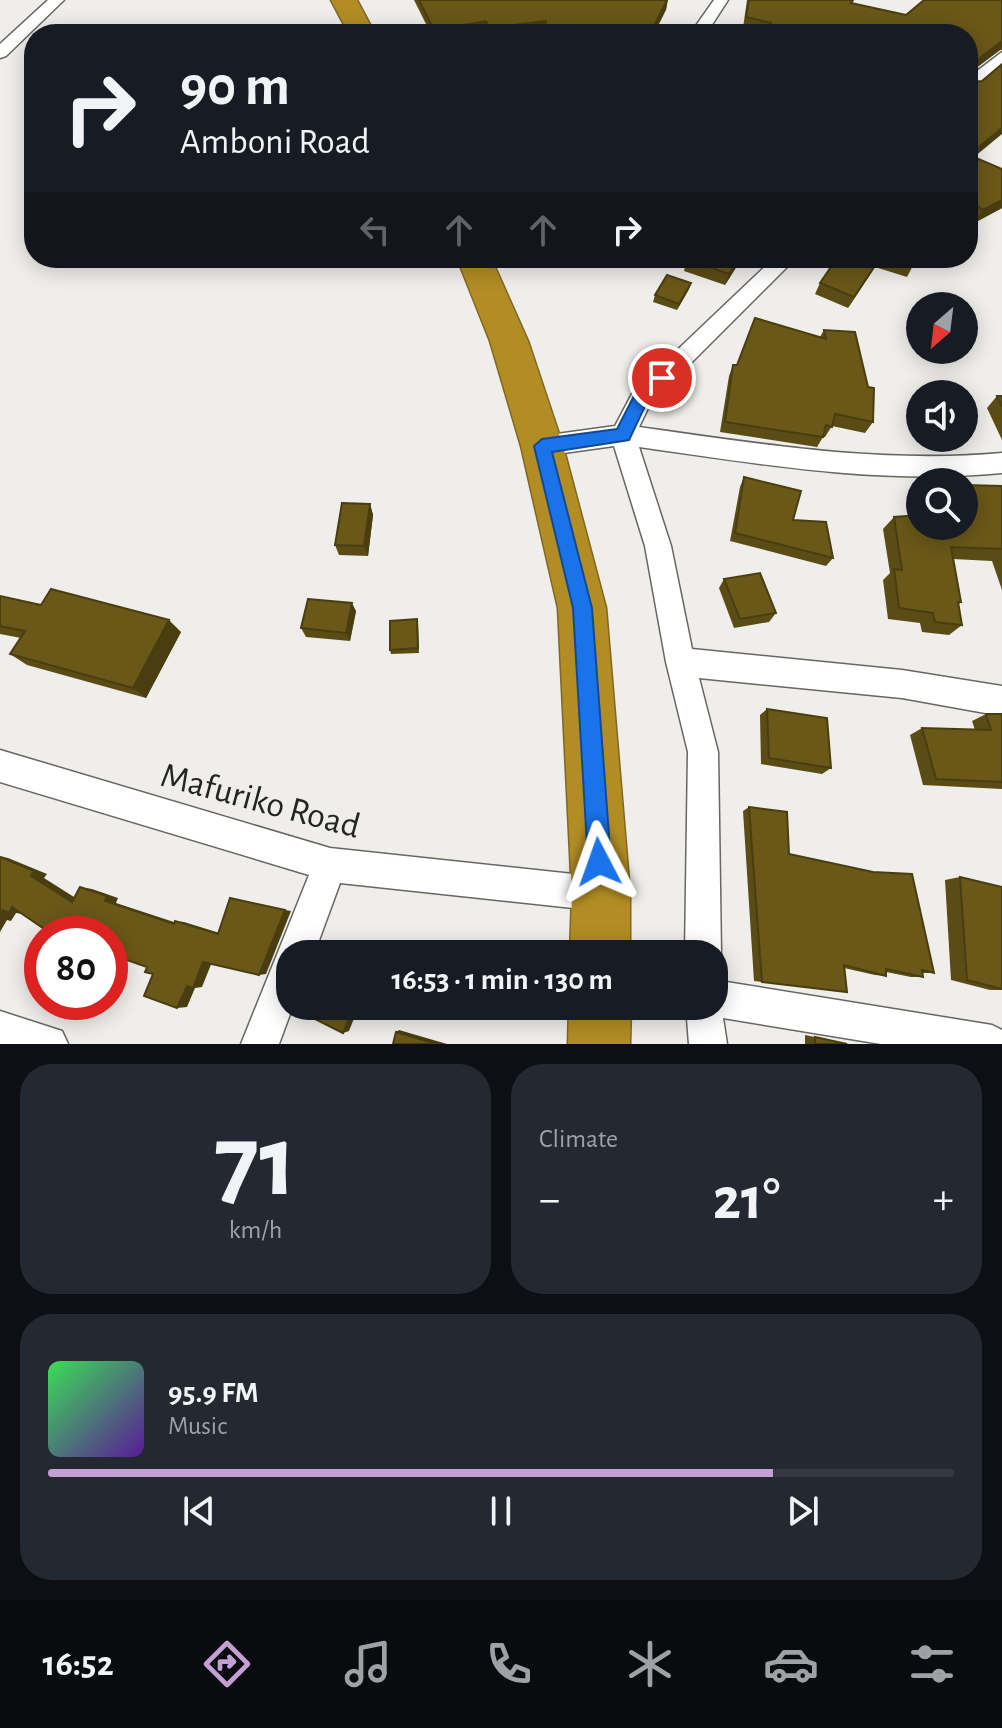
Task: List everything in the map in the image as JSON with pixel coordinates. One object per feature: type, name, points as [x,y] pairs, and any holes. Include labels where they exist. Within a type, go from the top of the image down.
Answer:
[{"type":"highway","points":[[344,0],[357,24]]},
{"type":"highway","points":[[478,268],[509,341],[542,446],[582,608],[601,894],[600,940]]},
{"type":"highway","points":[[599,1044],[600,1020]]},
{"type":"street","points":[[31,24],[57,0]]},
{"type":"street","points":[[705,24],[721,0]]},
{"type":"street","points":[[0,53],[24,31]]},
{"type":"street","points":[[978,78],[1002,57]]},
{"type":"street","points":[[703,940],[703,752],[680,662],[658,546],[623,435],[641,398],[776,268]]},
{"type":"street","points":[[542,446],[623,435],[887,468],[970,467],[1002,463]]},
{"type":"street","points":[[680,662],[902,684],[1002,701]]},
{"type":"street","name":"Mafuriko Road","points":[[0,766],[330,865],[601,894]]},
{"type":"street","points":[[301,940],[330,865]]},
{"type":"street","points":[[728,1000],[992,1044]]},
{"type":"street","points":[[260,1044],[276,1003]]},
{"type":"street","points":[[705,1020],[708,1044]]},
{"type":"street","points":[[0,1029],[49,1044]]},
{"type":"building","points":[[419,0],[667,0],[655,24],[546,24],[546,21],[487,24],[486,21],[431,24]]},
{"type":"building","points":[[749,0],[853,0],[851,3],[906,15],[924,0],[1002,0],[1002,41],[978,59],[978,24],[771,24],[746,17]]},
{"type":"building","points":[[1002,64],[1002,128],[978,148],[978,81]]},
{"type":"building","points":[[978,159],[1002,169],[1002,200],[983,210],[978,206]]},
{"type":"building","points":[[712,268],[733,268],[729,274]]},
{"type":"building","points":[[830,268],[873,268],[854,297],[820,283]]},
{"type":"building","points":[[667,275],[691,283],[679,304],[655,295]]},
{"type":"building","points":[[755,318],[826,339],[824,330],[855,332],[868,387],[874,388],[873,422],[835,414],[832,427],[826,425],[823,437],[725,422],[733,365],[737,365]]},
{"type":"building","points":[[744,477],[801,491],[793,520],[826,522],[833,558],[735,533]]},
{"type":"building","points":[[978,485],[1002,486],[1002,549],[951,547],[962,625],[935,622],[933,613],[899,608],[894,569],[902,570],[894,517],[906,516],[906,540],[978,540]]},
{"type":"building","points":[[342,503],[370,504],[364,546],[335,545]]},
{"type":"building","points":[[760,573],[776,613],[740,619],[724,579]]},
{"type":"building","points":[[51,589],[169,620],[133,688],[10,654],[25,631],[0,626],[0,596],[41,605]]},
{"type":"building","points":[[308,599],[352,603],[346,633],[301,628]]},
{"type":"building","points":[[417,619],[418,648],[390,650],[390,621]]},
{"type":"building","points":[[767,709],[827,718],[831,768],[769,758]]},
{"type":"building","points":[[986,714],[1002,714],[1002,782],[936,779],[922,728],[991,730]]},
{"type":"building","points":[[749,807],[787,812],[789,854],[873,872],[912,874],[934,973],[922,970],[923,977],[886,969],[886,976],[844,965],[847,992],[762,982]]},
{"type":"building","points":[[0,857],[34,871],[31,876],[72,902],[80,887],[107,896],[105,901],[174,924],[175,921],[218,934],[230,898],[285,910],[259,975],[203,962],[193,988],[187,986],[177,1008],[144,996],[153,974],[145,972],[147,967],[128,960],[128,916],[25,916],[12,907],[9,913],[3,910],[0,915]]},
{"type":"building","points":[[960,877],[1002,887],[1002,989],[967,980]]},
{"type":"building","points":[[317,1020],[348,1020],[343,1033]]},
{"type":"building","points":[[396,1032],[436,1044],[393,1044]]},
{"type":"building","points":[[815,1037],[847,1044],[815,1044]]},
{"type":"route","points":[[599,862],[582,608],[542,446],[623,435],[641,398],[662,378]]}]
